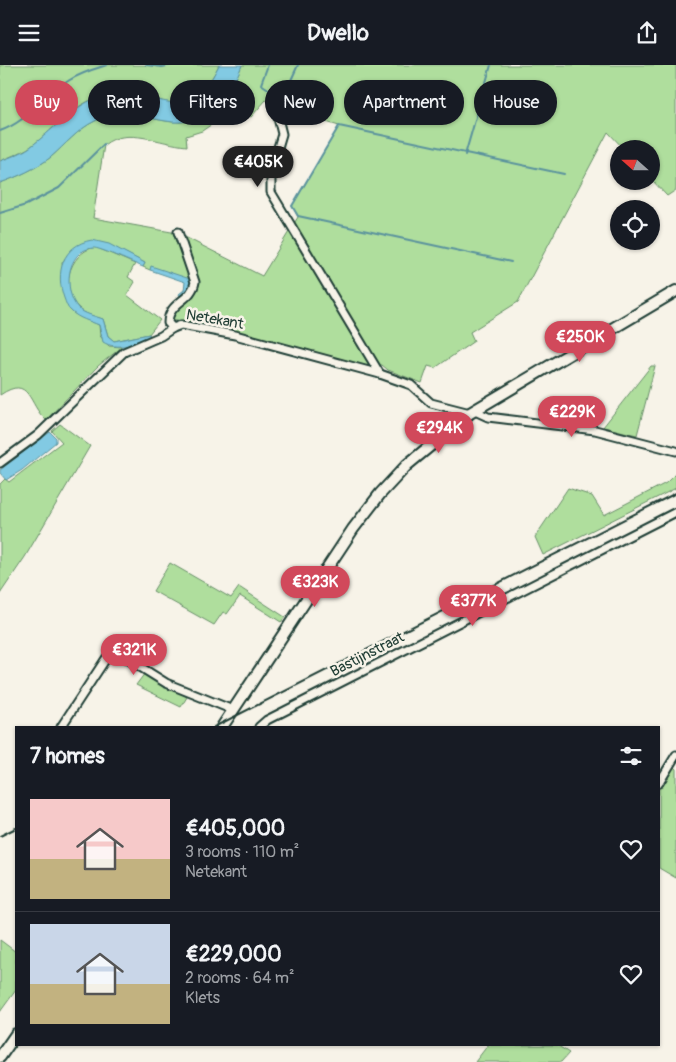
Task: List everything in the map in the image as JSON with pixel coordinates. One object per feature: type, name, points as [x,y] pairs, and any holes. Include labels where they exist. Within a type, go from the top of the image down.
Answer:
[{"type":"street","points":[[280,125],[282,134],[271,171],[269,186],[275,201],[380,374]]},
{"type":"street","points":[[173,327],[168,323],[168,316],[176,303],[186,298],[194,290],[195,282],[178,232]]},
{"type":"street","points":[[223,726],[345,541],[380,493],[420,452],[472,412],[676,291]]},
{"type":"street","name":"Netekant","points":[[0,463],[38,435],[124,352],[162,337],[173,327],[181,325],[235,335],[380,374],[411,385],[431,403],[488,417],[595,430],[676,451]]},
{"type":"street","name":"Bastijnstraat","points":[[260,726],[266,720],[676,512]]},
{"type":"street","points":[[63,726],[107,657],[113,652],[118,653],[166,683],[233,709]]},
{"type":"street","points":[[660,781],[676,755]]},
{"type":"street","points":[[0,1057],[15,1035]]},
{"type":"green space","points":[[0,65],[219,65],[210,80],[170,80],[170,102],[160,100],[160,80],[88,80],[88,101],[78,107],[78,80],[15,80],[15,125],[57,125],[30,147],[0,161]]},
{"type":"green space","points":[[242,65],[676,65],[676,190],[667,196],[660,189],[660,140],[616,140],[608,132],[518,302],[470,332],[474,341],[435,368],[428,366],[422,383],[388,370],[382,365],[365,366],[234,332],[172,319],[172,314],[191,281],[152,267],[150,270],[143,267],[145,263],[101,243],[81,245],[71,252],[62,263],[67,305],[73,313],[99,325],[100,336],[109,346],[122,347],[98,366],[46,420],[40,414],[28,394],[23,390],[18,388],[10,389],[0,395],[0,183],[40,165],[88,125],[160,125],[160,120],[170,121],[170,125],[211,125],[202,131],[186,136],[187,146],[133,136],[113,140],[104,145],[93,218],[177,233],[262,276],[298,217],[292,206],[339,126],[334,124],[334,80],[265,80],[265,101],[255,112],[255,80],[235,80]]},
{"type":"green space","points":[[95,247],[135,264],[128,277],[135,282],[127,295],[160,320],[149,334],[114,341],[108,336],[103,319],[86,313],[74,302],[68,284],[69,274],[78,257]]},
{"type":"green space","points":[[651,366],[655,366],[637,435],[603,427]]},
{"type":"green space","points":[[60,424],[90,446],[25,557],[0,594],[0,484],[5,479],[9,482],[62,442],[52,431]]},
{"type":"green space","points":[[676,473],[676,488],[543,555],[535,537],[568,488],[592,496],[604,515],[666,483]]},
{"type":"green space","points":[[170,563],[231,598],[239,587],[285,617],[281,622],[240,596],[227,614],[223,612],[214,625],[153,591]]},
{"type":"green space","points":[[145,673],[187,697],[181,707],[136,685]]},
{"type":"green space","points":[[673,766],[676,769],[676,878],[660,869],[660,787]]},
{"type":"green space","points":[[0,940],[15,951],[15,991],[0,1012]]},
{"type":"green space","points":[[487,1046],[558,1046],[569,1053],[561,1062],[475,1062]]},
{"type":"water","points":[[219,65],[242,65],[235,80],[210,80]]},
{"type":"water","points":[[160,100],[170,102],[170,121],[160,120]]},
{"type":"water","points":[[88,102],[88,125],[40,165],[0,183],[0,161],[30,147],[56,125],[78,125],[78,108]]},
{"type":"water","points":[[92,240],[109,244],[145,263],[143,267],[97,248],[84,250],[72,263],[70,272],[70,292],[73,301],[83,312],[103,319],[108,336],[114,341],[149,334],[151,337],[127,345],[109,345],[103,342],[99,325],[77,316],[68,307],[61,289],[60,279],[63,261],[74,248]]},
{"type":"water","points":[[151,266],[190,279],[191,287],[181,298],[179,294],[184,290],[185,282],[150,270]]},
{"type":"water","points":[[50,432],[56,438],[56,442],[22,470],[6,480],[0,473],[0,470]]},
{"type":"waterway","points":[[0,131],[19,121],[68,81],[82,73],[107,65]]},
{"type":"waterway","points":[[146,65],[162,67],[172,65]]},
{"type":"waterway","points":[[265,87],[261,84],[268,65]]},
{"type":"waterway","points":[[291,80],[298,65]]},
{"type":"waterway","points":[[465,155],[491,65]]},
{"type":"waterway","points":[[511,262],[298,216],[292,206],[339,126],[564,174]]},
{"type":"waterway","points":[[0,213],[26,205],[59,188],[104,144]]},
{"type":"railway","points":[[216,726],[676,493]]},
{"type":"railway","points":[[0,836],[15,828]]}]
